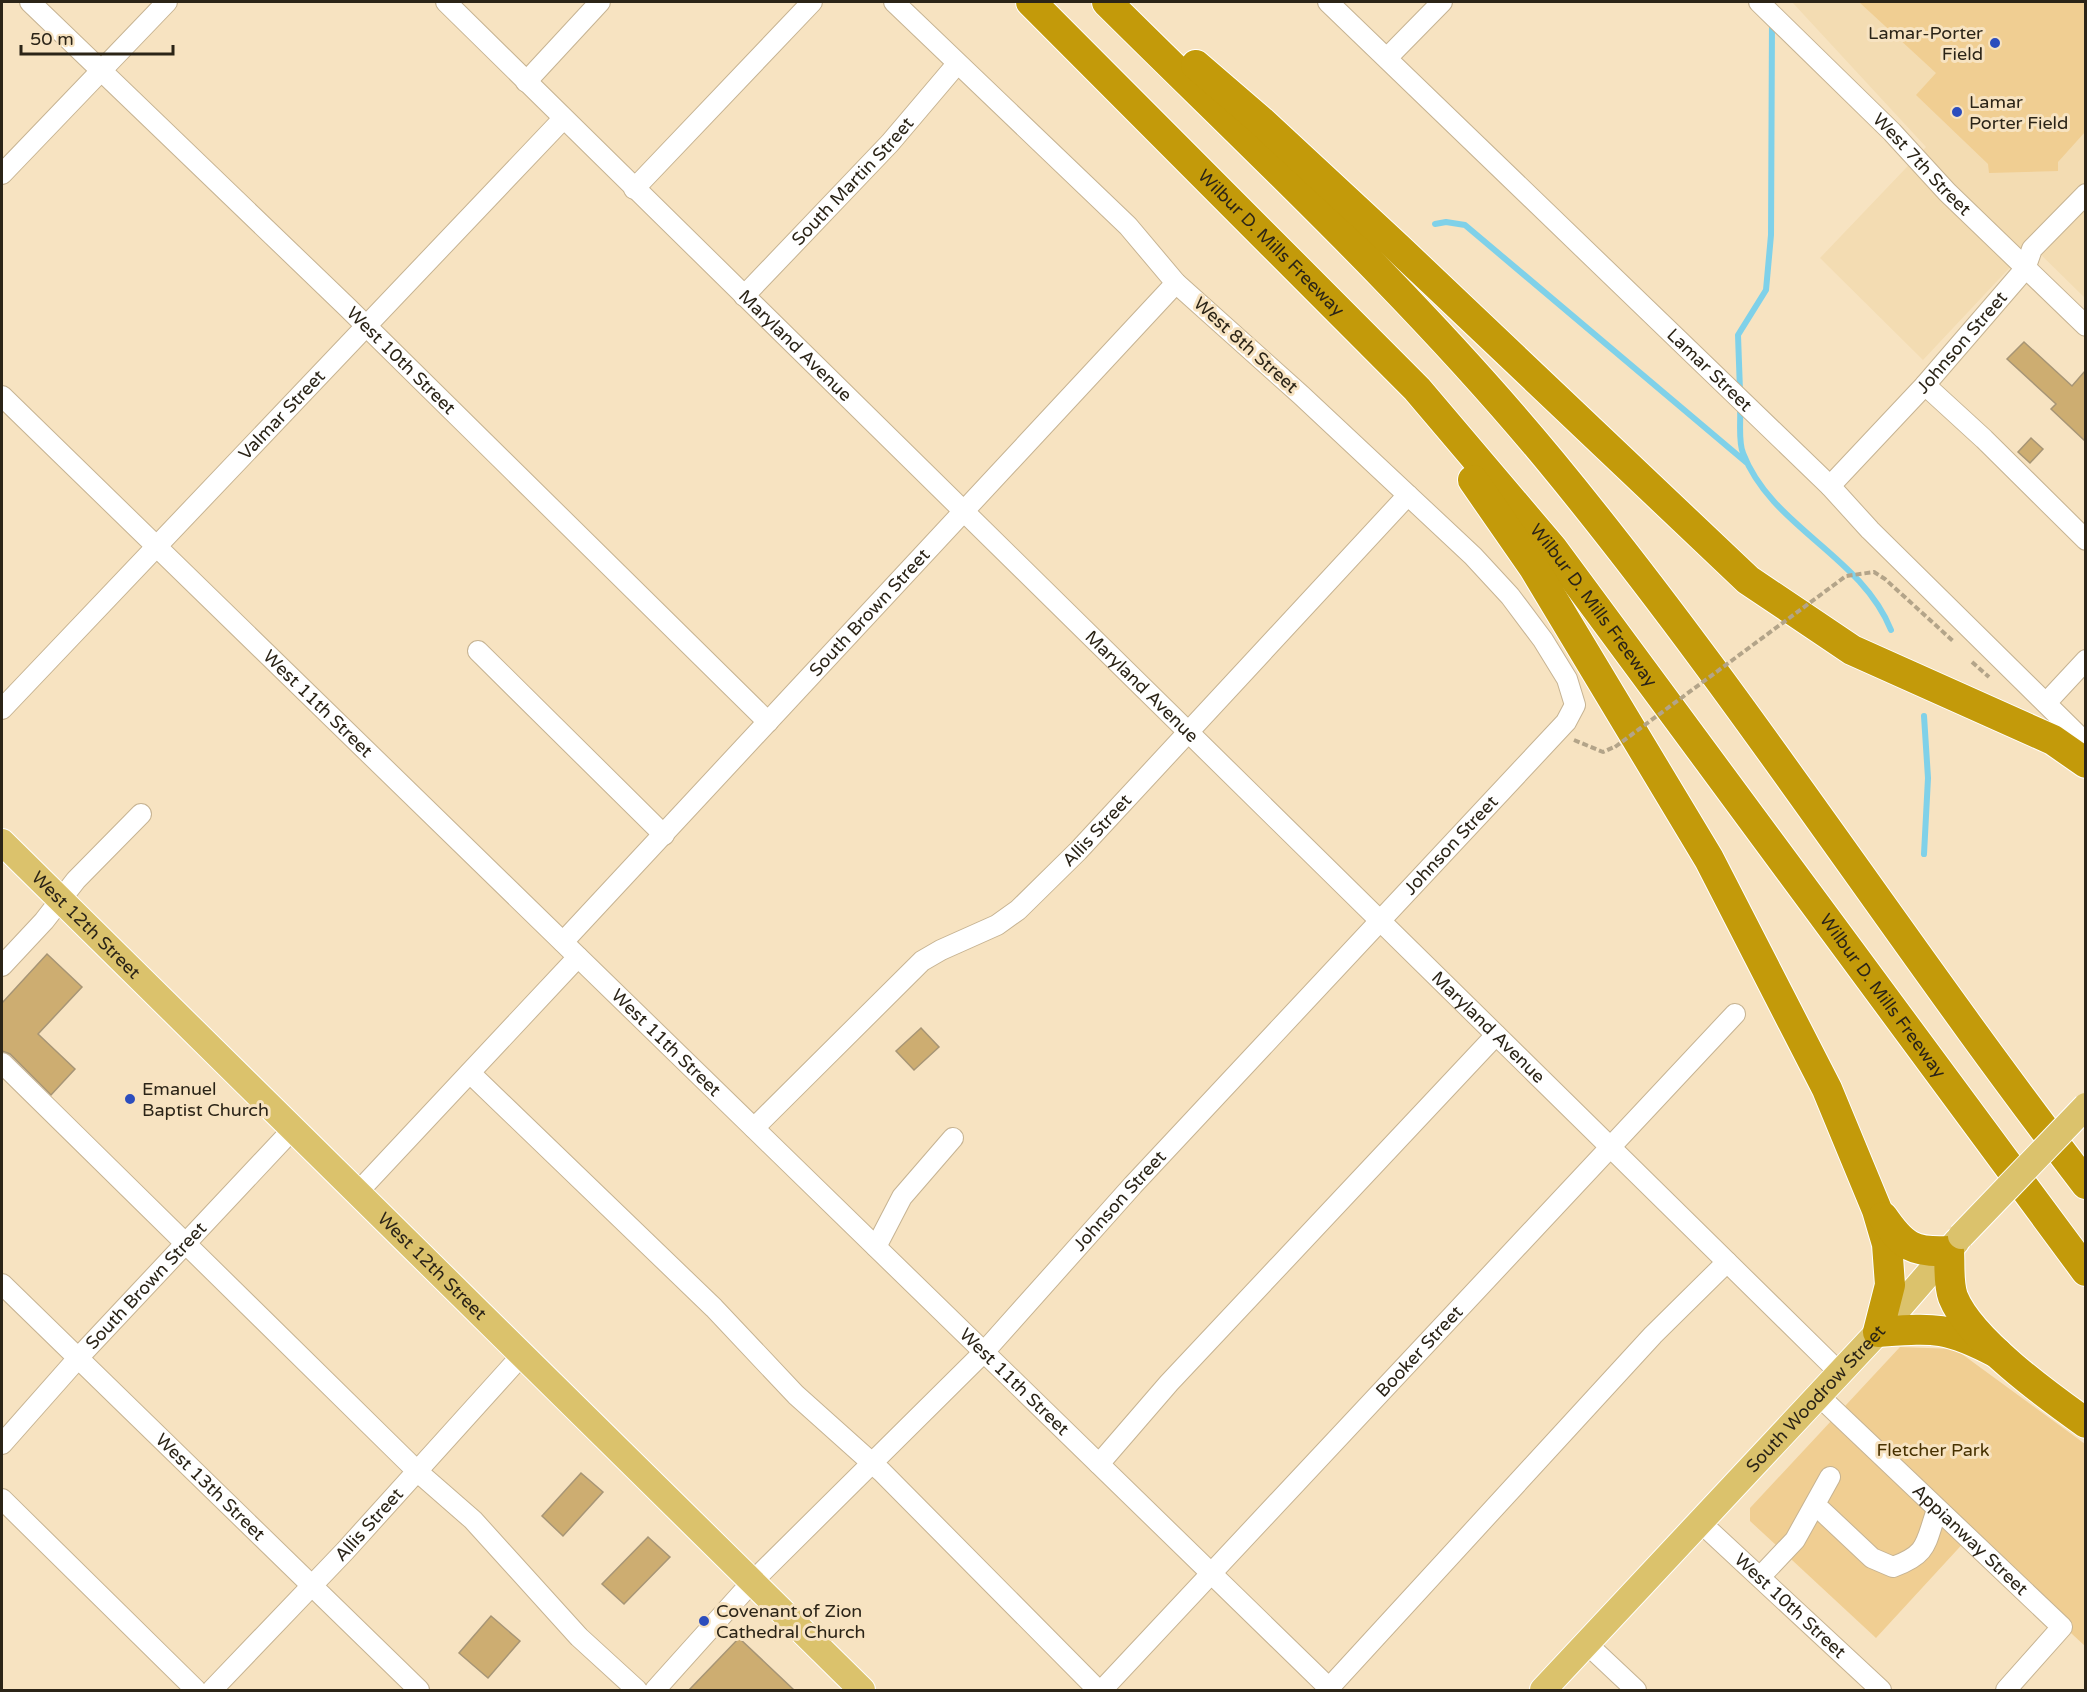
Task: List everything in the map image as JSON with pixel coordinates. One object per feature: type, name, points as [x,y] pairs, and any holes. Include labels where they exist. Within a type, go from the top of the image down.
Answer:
[{"type":"highway","name":"Wilbur D. Mills Freeway","points":[[1031,2],[1365,335],[1433,407],[1552,548],[2085,1270]]},
{"type":"highway","points":[[1107,2],[1437,333],[1551,462],[1718,680],[2085,1184]]},
{"type":"highway","points":[[1122,2],[1270,129],[1748,580],[1852,650],[2053,740],[2085,763]]},
{"type":"highway","points":[[1365,335],[1438,430],[1534,568],[1709,859],[1827,1089],[1877,1210],[1891,1272],[1878,1332],[1939,1329],[1970,1339],[1997,1353]]},
{"type":"highway","points":[[1877,1210],[1895,1235],[1909,1247],[1926,1252],[1955,1244],[1955,1300],[1971,1325],[1997,1353],[2085,1423]]},
{"type":"main road","name":"West 12th Street","points":[[2,842],[862,1690]]},
{"type":"main road","name":"South Woodrow Street","points":[[1543,1690],[1840,1373],[1955,1244],[2085,1106]]},
{"type":"street","name":"West 10th Street","points":[[30,2],[366,326],[768,722]]},
{"type":"street","points":[[2,174],[167,2]]},
{"type":"street","name":"Maryland Avenue","points":[[446,2],[1840,1373]]},
{"type":"street","points":[[526,82],[600,2]]},
{"type":"street","points":[[634,189],[812,2]]},
{"type":"street","name":"West 8th Street","points":[[894,2],[1128,226],[1176,283],[1473,556],[1510,596],[1543,640],[1567,679],[1575,705]]},
{"type":"street","name":"Lamar Street","points":[[1328,2],[1388,57],[1830,486],[1870,530],[2085,743]]},
{"type":"street","points":[[1388,57],[1442,2]]},
{"type":"street","name":"West 7th Street","points":[[1759,2],[1892,132],[1947,192],[2085,326]]},
{"type":"street","name":"South Martin Street","points":[[744,296],[890,143],[957,64]]},
{"type":"street","name":"Valmar Street","points":[[2,709],[563,119]]},
{"type":"street","name":"Johnson Street","points":[[1830,486],[1925,385],[2025,269],[2032,249],[2085,194]]},
{"type":"street","name":"South Brown Street","points":[[563,942],[1176,283]]},
{"type":"street","points":[[1925,385],[1984,439],[2085,540]]},
{"type":"street","name":"West 11th Street","points":[[2,396],[1330,1689]]},
{"type":"street","name":"Allis Street","points":[[754,1128],[922,962],[941,950],[997,925],[1018,910],[1078,851],[1408,495]]},
{"type":"street","points":[[478,651],[664,834]]},
{"type":"street","points":[[2046,703],[2085,660]]},
{"type":"street","name":"Johnson Street","points":[[655,1690],[752,1582],[984,1352],[1133,1185],[1555,734],[1570,716],[1575,705]]},
{"type":"street","points":[[2,966],[44,921],[60,899],[141,814]]},
{"type":"street","points":[[357,1193],[578,957]]},
{"type":"street","name":"Booker Street","points":[[1102,1690],[1735,1014]]},
{"type":"street","points":[[1099,1464],[1169,1383],[1497,1035]]},
{"type":"street","points":[[2,1063],[418,1472],[473,1520],[564,1622],[637,1690]]},
{"type":"street","points":[[470,1073],[714,1308],[796,1395],[872,1464],[1098,1690]]},
{"type":"street","name":"South Brown Street","points":[[2,1444],[79,1357],[186,1246],[293,1129]]},
{"type":"street","points":[[876,1247],[902,1197],[953,1138]]},
{"type":"street","points":[[1330,1689],[1653,1335],[1727,1262]]},
{"type":"street","name":"West 13th Street","points":[[2,1284],[419,1690]]},
{"type":"street","name":"Allis Street","points":[[212,1690],[418,1472],[522,1355]]},
{"type":"street","name":"Appianway Street","points":[[1818,1395],[2062,1627],[2006,1690]]},
{"type":"street","points":[[1760,1577],[1795,1540],[1830,1477]]},
{"type":"street","points":[[2,1499],[92,1585],[196,1690]]},
{"type":"street","points":[[1814,1507],[1822,1511],[1872,1558],[1893,1567],[1914,1559],[1927,1543],[1937,1510]]},
{"type":"street","name":"West 10th Street","points":[[1700,1522],[1881,1690]]},
{"type":"street","points":[[1587,1644],[1636,1690]]},
{"type":"path","points":[[1555,734],[1603,752],[1615,747],[1846,576],[1874,572],[1886,579],[1953,641]]},
{"type":"shaded area","points":[[1792,2],[2085,2],[2085,298],[2031,245],[1923,360],[1820,258],[1926,147]]},
{"type":"green space","name":"Lamar-Porter Field","points":[[1859,2],[2085,2],[2085,132],[2058,162],[2058,171],[1989,173],[1988,164],[1916,95],[1936,73]]},
{"type":"green space","name":"Fletcher Park","points":[[1900,1347],[1955,1349],[2085,1444],[2085,1646],[1968,1538],[1876,1638],[1750,1521],[1750,1508]]},
{"type":"building","points":[[2024,342],[2072,386],[2085,371],[2085,441],[2051,409],[2056,404],[2007,359]]},
{"type":"building","points":[[2031,438],[2043,449],[2030,463],[2018,452]]},
{"type":"building","points":[[47,954],[82,987],[38,1034],[75,1069],[51,1095],[10,1054],[2,1051],[2,1003]]},
{"type":"building","points":[[921,1028],[939,1047],[914,1070],[896,1051]]},
{"type":"building","points":[[581,1473],[603,1492],[563,1536],[542,1516]]},
{"type":"building","points":[[648,1537],[670,1557],[624,1604],[602,1584]]},
{"type":"building","points":[[491,1616],[520,1641],[488,1678],[459,1653]]},
{"type":"building","points":[[739,1638],[794,1690],[689,1690]]},
{"type":"waterway","points":[[1740,391],[1738,335],[1766,290],[1771,235],[1772,20]]},
{"type":"waterway","points":[[1435,224],[1446,222],[1465,225],[1747,463]]},
{"type":"waterway","points":[[1740,408],[1741,448],[1756,479],[1794,522],[1859,581],[1877,604],[1891,630]]},
{"type":"waterway","points":[[1924,716],[1928,778],[1924,854]]},
{"type":"place","name":"Lamar-Porter Field","points":[[1995,43]]},
{"type":"place","name":"Lamar Porter Field","points":[[1957,112]]},
{"type":"place","name":"Emanuel Baptist Church","points":[[130,1099]]},
{"type":"place","name":"Covenant of Zion Cathedral Church","points":[[704,1621]]}]
